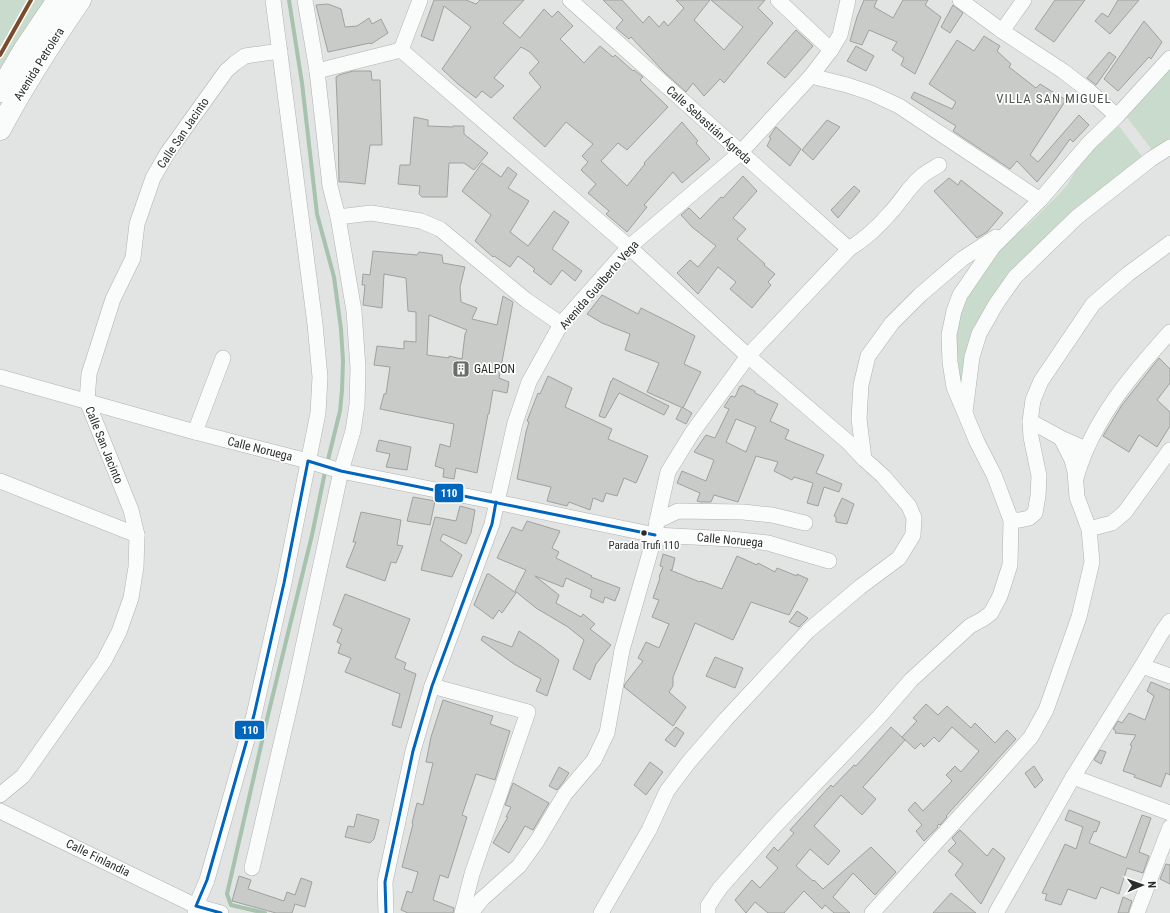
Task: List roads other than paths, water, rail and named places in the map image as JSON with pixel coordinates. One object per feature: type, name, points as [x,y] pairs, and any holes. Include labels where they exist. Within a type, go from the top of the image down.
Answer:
[{"type":"highway","name":"Avenida Petrolera","points":[[0,92],[25,49],[58,0]]},
{"type":"highway","name":"Avenida Petrolera","points":[[0,129],[14,102],[44,52],[80,0]]},
{"type":"street","points":[[252,868],[295,684],[325,466],[318,413],[320,377],[314,316],[273,0]]},
{"type":"street","points":[[195,910],[207,880],[254,715],[284,583],[325,466],[352,431],[357,406],[358,368],[354,311],[338,217],[330,186],[317,71],[305,0]]},
{"type":"street","points":[[400,50],[420,0]]},
{"type":"street","name":"Calle Sebastián Ágreda","points":[[570,0],[849,250]]},
{"type":"street","points":[[778,0],[832,50]]},
{"type":"street","name":"Avenida Gualberto Vega","points":[[386,913],[385,882],[412,751],[432,686],[492,524],[515,423],[530,382],[562,324],[629,247],[740,153],[811,76],[832,50],[840,35],[848,0]]},
{"type":"street","points":[[960,0],[1002,31],[1063,71],[1089,91],[1117,116]]},
{"type":"street","points":[[1002,31],[1024,0]]},
{"type":"street","points":[[317,71],[400,50]]},
{"type":"street","points":[[400,50],[629,247],[748,356],[848,442],[883,476],[909,506],[914,518],[913,535],[899,558],[860,587],[808,631],[726,719],[688,763],[667,790],[649,830],[601,913]]},
{"type":"street","name":"Calle San Jacinto","points":[[0,795],[23,776],[107,655],[119,632],[131,598],[136,567],[137,535],[131,510],[86,401],[89,374],[93,360],[112,299],[133,258],[137,224],[153,178],[168,152],[226,71],[234,63],[245,56],[280,51]]},
{"type":"street","points":[[708,913],[708,906],[720,888],[774,827],[879,717],[911,680],[970,626],[991,613],[1000,596],[1010,565],[1011,520],[994,475],[977,442],[954,387],[950,362],[949,335],[954,311],[960,295],[993,247],[1040,200],[1089,143],[1117,116],[1170,58]]},
{"type":"street","points":[[811,76],[870,93],[899,106],[1040,200]]},
{"type":"street","points":[[965,415],[972,357],[979,334],[996,304],[1015,277],[1077,217],[1151,159],[1170,148]]},
{"type":"street","points":[[471,913],[482,899],[519,866],[537,841],[565,794],[594,760],[607,733],[622,650],[656,528],[668,472],[692,433],[748,356],[849,250],[860,242],[891,212],[907,191],[924,174],[939,165]]},
{"type":"street","points":[[338,217],[371,213],[422,221],[440,229],[526,300],[562,324]]},
{"type":"street","points":[[864,459],[859,419],[861,385],[868,356],[892,323],[920,295],[962,259],[1021,219]]},
{"type":"street","points":[[1011,520],[1030,518],[1035,513],[1039,476],[1031,437],[1030,421],[1033,400],[1041,381],[1093,304],[1128,274],[1170,243]]},
{"type":"street","points":[[1076,479],[1081,460],[1086,449],[1116,397],[1143,362],[1170,332]]},
{"type":"street","points":[[195,432],[222,358]]},
{"type":"street","name":"Calle Noruega","points":[[0,377],[195,432],[325,466],[496,502],[656,528],[768,543],[829,561]]},
{"type":"street","points":[[1030,421],[1061,438],[1086,449]]},
{"type":"street","points":[[872,913],[1031,737],[1046,710],[1079,617],[1092,562],[1089,529],[1077,497],[1076,479],[1072,460],[1061,438]]},
{"type":"street","points":[[1089,529],[1112,523],[1125,512],[1170,450]]},
{"type":"street","points":[[0,481],[137,535]]},
{"type":"street","points":[[656,528],[678,511],[743,512],[772,515],[806,523]]},
{"type":"street","points":[[996,913],[1073,777],[1170,621]]},
{"type":"street","points":[[1142,666],[1170,676]]},
{"type":"street","points":[[432,686],[528,712],[472,874],[462,913]]},
{"type":"street","points":[[1073,777],[1170,813]]},
{"type":"street","name":"Calle Finlandia","points":[[0,811],[195,910],[221,913]]},
{"type":"street","points":[[1137,913],[1170,827]]},
{"type":"waterway","points":[[265,913],[231,905],[227,894],[340,411],[343,361],[341,329],[334,277],[317,214],[302,83],[289,0]]},
{"type":"place","name":"GALPON","points":[[461,369]]},
{"type":"place","name":"Parada Trufi 110","points":[[644,533]]},
{"type":"district","name":"VILLA SAN MIGUEL","points":[[1054,98]]}]
